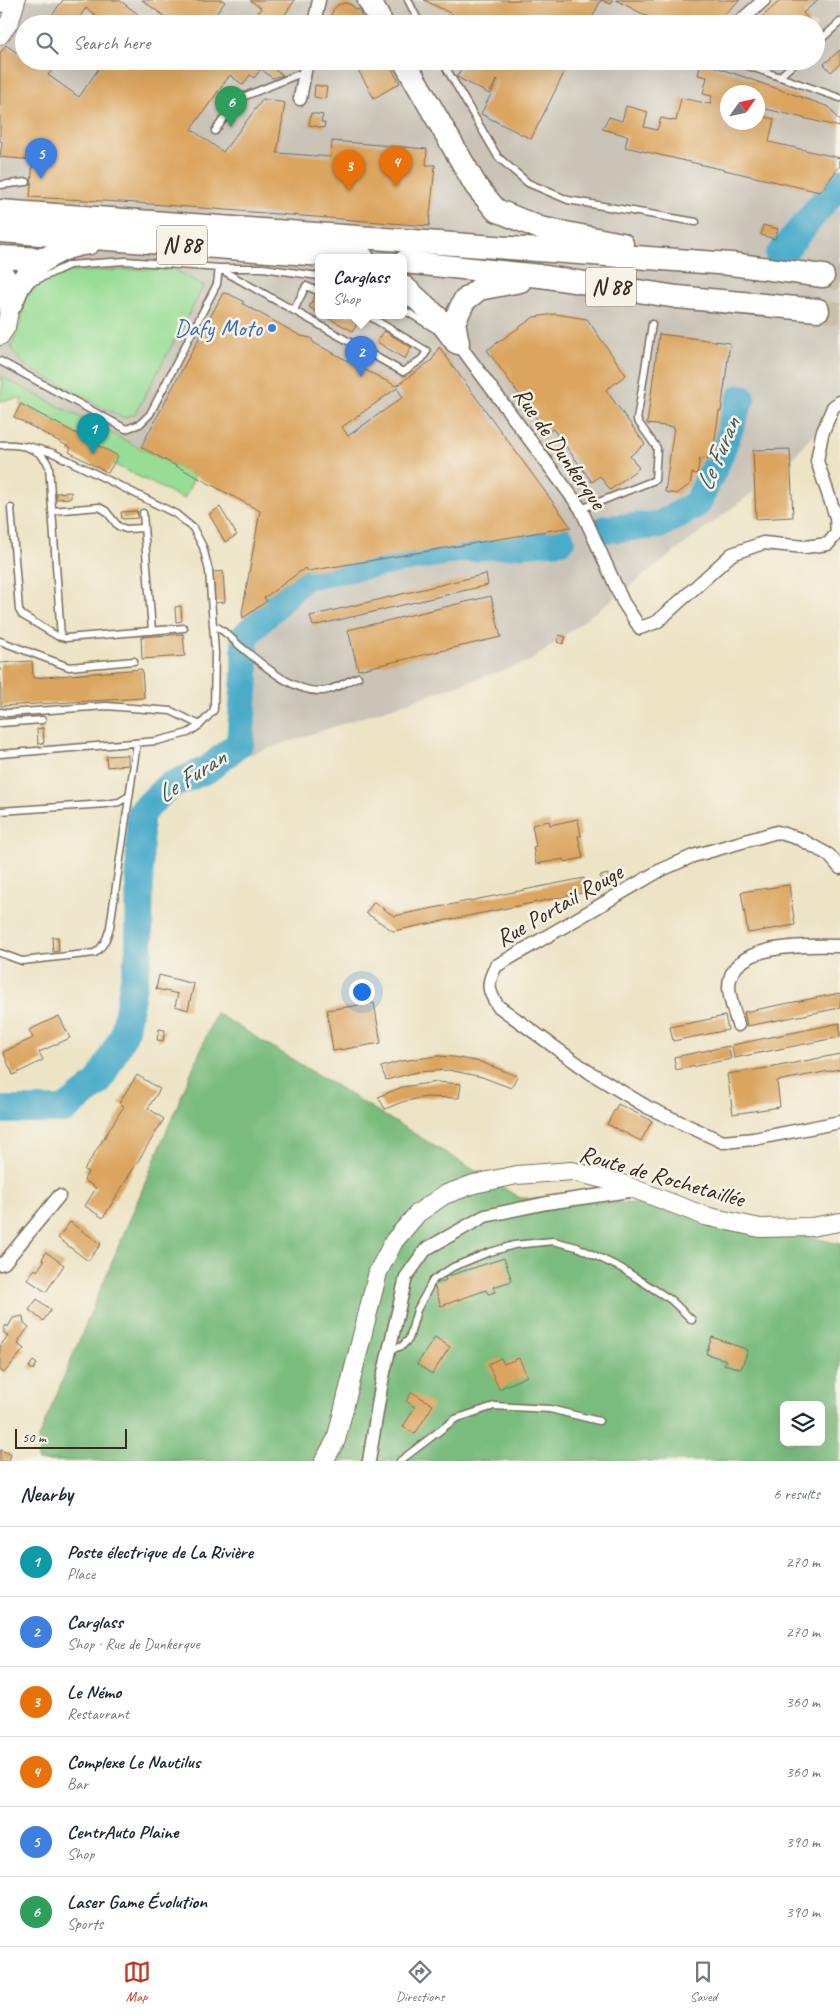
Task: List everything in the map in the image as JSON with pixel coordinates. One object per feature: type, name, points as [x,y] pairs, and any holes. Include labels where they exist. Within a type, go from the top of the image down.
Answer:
[{"type":"highway","points":[[369,0],[377,15]]},
{"type":"highway","points":[[409,70],[476,186],[496,210],[540,228],[731,264]]},
{"type":"highway","name":"N 88","points":[[0,211],[731,264],[823,276]]},
{"type":"highway","name":"N 88","points":[[0,231],[315,255]]},
{"type":"highway","points":[[17,298],[21,283],[44,259],[77,244],[129,241]]},
{"type":"highway","points":[[0,257],[44,259]]},
{"type":"highway","name":"N 88","points":[[407,262],[540,276],[677,297],[818,310]]},
{"type":"highway","points":[[0,273],[17,298]]},
{"type":"highway","points":[[458,343],[454,322],[464,301],[479,289],[540,276]]},
{"type":"highway","points":[[407,290],[438,318],[458,343]]},
{"type":"main road","points":[[0,3],[4,0]]},
{"type":"main road","points":[[0,35],[10,21],[16,0]]},
{"type":"main road","points":[[0,336],[6,327],[17,298]]},
{"type":"main road","name":"Route de Rochetaillée","points":[[324,1461],[336,1440],[378,1272],[394,1241],[418,1213],[444,1195],[474,1184],[517,1175],[572,1171],[638,1190],[705,1216],[760,1228],[811,1227],[840,1222]]},
{"type":"street","points":[[316,15],[319,0]]},
{"type":"street","points":[[747,15],[764,0]]},
{"type":"street","points":[[300,98],[305,70]]},
{"type":"street","name":"Rue de Dunkerque","points":[[458,343],[581,509],[622,602],[640,628],[657,622],[732,554],[763,542],[804,547],[828,544],[837,533],[836,517],[817,461],[822,434],[833,407],[840,402]]},
{"type":"street","name":"Rue Portail Rouge","points":[[840,868],[829,855],[800,838],[777,832],[692,856],[659,872],[496,966],[490,978],[489,994],[498,1006],[589,1072],[647,1106],[723,1142],[754,1139],[840,1122]]},
{"type":"street","points":[[738,1024],[729,987],[733,970],[749,956],[805,945],[840,946]]},
{"type":"street","points":[[369,1461],[382,1381],[406,1277],[426,1249],[485,1216],[547,1203],[638,1190]]},
{"type":"street","points":[[0,1264],[4,1264],[59,1196]]},
{"type":"lane","points":[[408,0],[416,15]]},
{"type":"lane","points":[[825,36],[840,22]]},
{"type":"lane","points":[[215,131],[238,99],[298,70]]},
{"type":"lane","points":[[447,70],[498,157],[528,183],[568,200],[696,222]]},
{"type":"lane","points":[[758,70],[840,98]]},
{"type":"lane","points":[[779,78],[787,70]]},
{"type":"lane","points":[[0,185],[27,182]]},
{"type":"lane","points":[[31,285],[37,279],[69,265],[124,261],[219,268],[264,268],[315,276]]},
{"type":"lane","points":[[219,268],[403,372],[422,360],[427,351],[374,319]]},
{"type":"lane","points":[[0,361],[126,428],[140,424],[150,414],[217,284],[219,268]]},
{"type":"lane","points":[[294,310],[306,286],[315,290]]},
{"type":"lane","name":"Rue de Dunkerque","points":[[407,312],[458,343]]},
{"type":"lane","points":[[581,509],[655,480],[657,448],[637,420],[652,324]]},
{"type":"lane","points":[[0,445],[15,444],[27,446],[53,454],[176,514],[193,528],[203,547],[209,570],[215,652],[214,710],[200,725],[188,733],[158,741],[0,754]]},
{"type":"lane","points":[[27,446],[46,460],[49,466],[61,636]]},
{"type":"lane","points":[[52,511],[98,507],[106,511],[118,526],[126,529],[144,528]]},
{"type":"lane","points":[[11,508],[19,610],[22,615],[66,638],[184,628]]},
{"type":"lane","points":[[143,513],[152,631]]},
{"type":"lane","points":[[212,625],[221,628],[254,657],[296,687],[307,691],[324,692],[358,677]]},
{"type":"lane","points":[[0,641],[69,666],[134,661]]},
{"type":"lane","points":[[0,712],[106,706],[172,711],[200,725]]},
{"type":"lane","points":[[0,723],[42,720]]},
{"type":"lane","points":[[0,953],[22,961],[95,953],[107,939],[137,743]]},
{"type":"lane","points":[[0,811],[106,804],[119,802],[130,796]]},
{"type":"lane","points":[[389,1351],[402,1346],[409,1339],[417,1310],[433,1280],[453,1267],[487,1253],[514,1245],[553,1241],[577,1247],[621,1268],[671,1300],[692,1320]]},
{"type":"lane","points":[[400,1461],[454,1419],[494,1406],[550,1409],[599,1421]]},
{"type":"shaded area","points":[[0,0],[840,0],[840,404],[781,471],[531,661],[249,755],[252,634],[242,613],[260,511],[141,447],[0,376]]},
{"type":"green space","points":[[171,268],[204,286],[135,414],[123,418],[29,368],[21,362],[11,348],[22,318],[25,297],[40,283],[67,272]]},
{"type":"green space","points":[[0,376],[195,476],[184,499],[113,464],[117,456],[21,404],[22,398],[0,401],[3,380],[0,380]]},
{"type":"green space","points":[[216,1013],[520,1198],[663,1205],[840,1244],[840,1461],[38,1461],[38,1439]]},
{"type":"building","points":[[63,0],[119,0],[139,15],[96,15],[86,8],[81,15],[52,15]]},
{"type":"building","points":[[142,0],[222,0],[225,2],[215,15],[163,15]]},
{"type":"building","points":[[250,0],[295,0],[285,15],[256,15],[261,8]]},
{"type":"building","points":[[424,0],[601,0],[594,15],[454,15]]},
{"type":"building","points":[[601,0],[613,0],[611,4]]},
{"type":"building","points":[[616,0],[740,0],[723,15],[645,15]]},
{"type":"building","points":[[781,0],[818,0],[803,13],[805,15],[764,15]]},
{"type":"building","points":[[345,3],[352,5],[356,10],[358,9],[361,15],[331,15],[338,5]]},
{"type":"building","points":[[6,45],[15,52],[15,70],[52,70],[48,75],[79,97],[98,70],[260,70],[254,78],[250,75],[243,85],[230,75],[191,129],[223,152],[263,99],[285,103],[277,153],[331,157],[332,141],[427,149],[426,165],[435,165],[429,226],[138,203],[30,197],[33,160],[0,157],[2,142],[0,141],[0,53]]},
{"type":"building","points":[[840,50],[840,64],[831,72],[825,63]]},
{"type":"building","points":[[262,70],[275,70],[283,75],[272,78]]},
{"type":"building","points":[[358,70],[392,70],[400,83],[374,98]]},
{"type":"building","points":[[460,70],[566,70],[531,139],[481,114],[497,79],[489,94],[457,77]]},
{"type":"building","points":[[699,70],[724,70],[829,107],[840,122],[840,127],[765,109],[765,85],[720,85],[720,130],[765,130],[765,117],[774,119],[769,142],[840,158],[840,166],[820,192],[625,147],[628,136],[602,129],[609,117],[622,121],[626,106],[648,112],[644,127],[657,130],[661,118],[676,121],[681,98],[710,104],[712,96],[703,94],[707,77],[698,75]]},
{"type":"building","points":[[315,85],[327,87],[325,99],[314,97]]},
{"type":"building","points":[[311,113],[323,115],[321,122],[325,123],[324,128],[309,125]]},
{"type":"building","points":[[763,225],[778,229],[775,239],[761,235]]},
{"type":"building","points":[[223,293],[229,294],[243,301],[243,304],[301,336],[311,338],[314,343],[396,386],[432,360],[439,347],[571,527],[308,571],[305,568],[264,598],[267,601],[243,618],[242,613],[260,511],[141,447]],"holes":[[[397,388],[403,397],[348,436],[342,427]]]},
{"type":"building","points":[[315,296],[315,311],[309,307]]},
{"type":"building","points":[[555,314],[587,319],[626,375],[606,390],[645,444],[630,456],[639,468],[610,490],[600,476],[592,482],[553,429],[547,433],[487,350],[534,317]]},
{"type":"building","points":[[330,319],[359,319],[353,331]]},
{"type":"building","points":[[384,331],[411,347],[405,359],[377,342]]},
{"type":"building","points":[[659,334],[730,343],[721,412],[719,411],[713,452],[710,451],[708,460],[700,458],[697,474],[692,473],[690,484],[677,494],[665,492],[674,427],[647,424]]},
{"type":"building","points":[[21,404],[118,456],[108,473],[69,452],[71,448],[14,417]]},
{"type":"building","points":[[790,449],[793,517],[756,519],[753,450]]},
{"type":"building","points":[[71,492],[71,498],[56,499],[56,493]]},
{"type":"building","points":[[220,507],[237,535],[225,542],[209,514]]},
{"type":"building","points":[[137,511],[138,518],[122,519],[121,512]]},
{"type":"building","points":[[223,571],[225,602],[215,603],[213,572]]},
{"type":"building","points":[[486,574],[488,585],[313,626],[310,616]]},
{"type":"building","points":[[491,596],[501,637],[358,670],[348,630]]},
{"type":"building","points":[[181,606],[182,621],[176,622],[175,607]]},
{"type":"building","points":[[183,634],[185,656],[142,659],[141,637]]},
{"type":"building","points":[[559,635],[566,637],[563,644],[557,642]]},
{"type":"building","points":[[32,661],[33,678],[142,669],[144,698],[1,706],[0,663]]},
{"type":"building","points":[[43,728],[44,743],[38,744],[37,729]]},
{"type":"building","points":[[128,755],[128,765],[107,767],[106,756]]},
{"type":"building","points":[[578,819],[581,836],[578,836],[583,858],[565,862],[564,859],[536,864],[533,847],[536,846],[532,825],[549,821],[550,825]]},
{"type":"building","points":[[608,874],[609,884],[602,885],[600,876]]},
{"type":"building","points":[[584,878],[587,892],[393,931],[366,913],[374,902],[394,916]]},
{"type":"building","points":[[789,885],[795,925],[748,933],[741,892]]},
{"type":"building","points":[[52,937],[58,937],[59,951],[53,952]]},
{"type":"building","points":[[159,975],[194,984],[188,1010],[175,1006],[178,994],[156,989]]},
{"type":"building","points":[[840,993],[840,1008],[747,1026],[744,1012]]},
{"type":"building","points":[[374,1003],[381,1043],[333,1051],[327,1010]]},
{"type":"building","points":[[59,1016],[70,1038],[39,1052],[43,1060],[13,1075],[3,1052],[33,1038],[29,1030]]},
{"type":"building","points":[[725,1016],[728,1030],[673,1041],[670,1027]]},
{"type":"building","points":[[840,1023],[840,1037],[734,1058],[732,1045]]},
{"type":"building","points":[[159,1029],[165,1030],[163,1041],[157,1040]]},
{"type":"building","points":[[729,1046],[731,1059],[676,1070],[674,1057]]},
{"type":"building","points":[[840,1054],[840,1069],[777,1081],[780,1107],[733,1114],[727,1074]]},
{"type":"building","points":[[437,1056],[481,1062],[517,1076],[511,1088],[482,1077],[449,1070],[417,1072],[386,1080],[381,1067],[401,1061]]},
{"type":"building","points":[[137,1075],[160,1089],[148,1108],[164,1119],[103,1218],[85,1206],[96,1188],[84,1180],[88,1172],[84,1170],[124,1106],[119,1103]]},
{"type":"building","points":[[437,1082],[461,1084],[459,1098],[425,1097],[402,1102],[385,1109],[378,1097],[402,1087]]},
{"type":"building","points":[[618,1104],[652,1121],[641,1141],[607,1124]]},
{"type":"building","points":[[70,1222],[101,1244],[88,1261],[58,1238]]},
{"type":"building","points":[[46,1252],[64,1265],[46,1292],[27,1279],[35,1269],[37,1271],[44,1261],[42,1259]]},
{"type":"building","points":[[504,1258],[512,1281],[493,1287],[495,1292],[488,1294],[486,1290],[441,1306],[434,1285],[446,1280],[445,1277]]},
{"type":"building","points":[[37,1299],[51,1310],[43,1321],[29,1310]]},
{"type":"building","points":[[23,1316],[24,1323],[29,1327],[18,1344],[24,1349],[4,1373],[0,1370],[0,1346],[8,1336],[4,1333],[4,1329],[6,1325],[8,1327],[13,1318]]},
{"type":"building","points":[[435,1337],[450,1347],[432,1374],[417,1364]]},
{"type":"building","points":[[712,1337],[748,1350],[741,1369],[724,1364],[726,1360],[706,1354]]},
{"type":"building","points":[[501,1358],[504,1364],[519,1358],[527,1376],[499,1389],[488,1364]]},
{"type":"building","points":[[33,1361],[37,1364],[33,1370],[29,1367]]},
{"type":"building","points":[[412,1392],[433,1405],[415,1434],[403,1427],[415,1407],[406,1401]]},
{"type":"building","points":[[0,1450],[11,1454],[9,1461],[0,1461]]},
{"type":"waterway","name":"Le Furan","points":[[779,256],[840,182]]},
{"type":"waterway","name":"Le Furan","points":[[606,529],[659,525],[697,504],[718,459],[741,398]]},
{"type":"waterway","name":"Le Furan","points":[[0,1110],[64,1110],[98,1083],[124,1034],[139,952],[140,814],[167,787],[208,769],[240,743],[245,678],[245,636],[304,576],[465,548],[561,540]]},
{"type":"tunnel","points":[[823,276],[840,279]]},
{"type":"tunnel","points":[[818,310],[840,313]]},
{"type":"place","name":"Laser Game Évolution","points":[[231,127]]},
{"type":"place","name":"CentrAuto Plaine","points":[[41,179]]},
{"type":"place","name":"Complexe Le Nautilus","points":[[396,187]]},
{"type":"place","name":"Le Némo","points":[[349,191]]},
{"type":"place","name":"Dafy Moto","points":[[272,328]]},
{"type":"place","name":"Carglass","points":[[361,377]]},
{"type":"place","name":"Poste électrique de La Rivière","points":[[93,454]]}]
